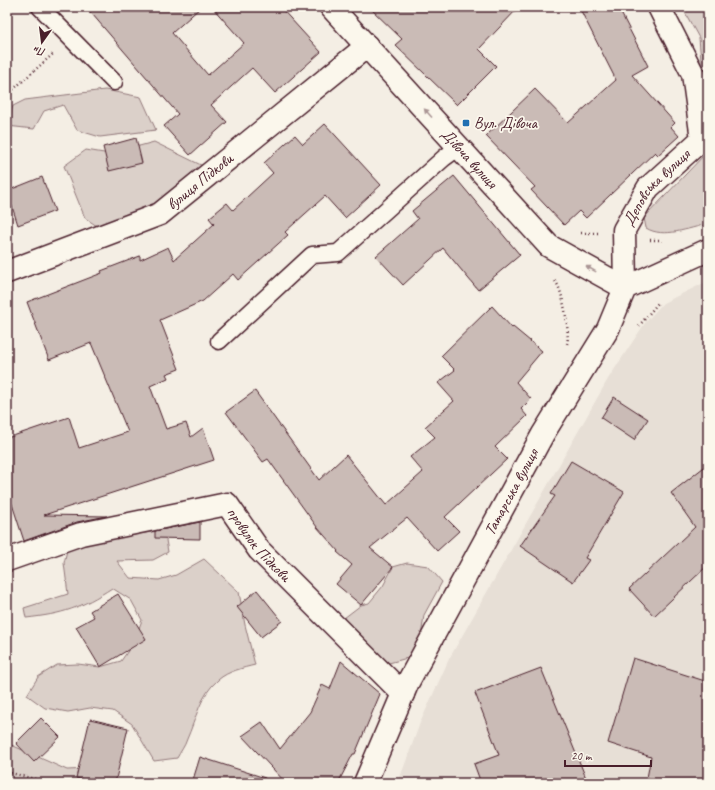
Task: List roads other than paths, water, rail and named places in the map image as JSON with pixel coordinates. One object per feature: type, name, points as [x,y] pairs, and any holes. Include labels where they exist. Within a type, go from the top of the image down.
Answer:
[{"type":"street","name":"Дівоча вулиця","points":[[331,7],[549,246],[626,288]]},
{"type":"street","name":"Деповська вулиця","points":[[626,288],[624,230],[648,188],[702,139],[693,74],[659,7]]},
{"type":"street","name":"вулиця Підкови","points":[[7,272],[160,214],[367,46]]},
{"type":"street","points":[[626,288],[708,250]]},
{"type":"street","name":"Татарська вулиця","points":[[365,783],[403,694],[543,434],[608,328],[626,288]]},
{"type":"street","name":"провулок Підкови","points":[[7,560],[81,534],[227,504],[260,550],[403,694]]},
{"type":"lane","points":[[40,7],[114,82]]},
{"type":"lane","points":[[219,341],[312,255],[338,253],[444,158],[459,147]]},
{"type":"place","name":"Вул. Дівоча","points":[[466,123]]}]
